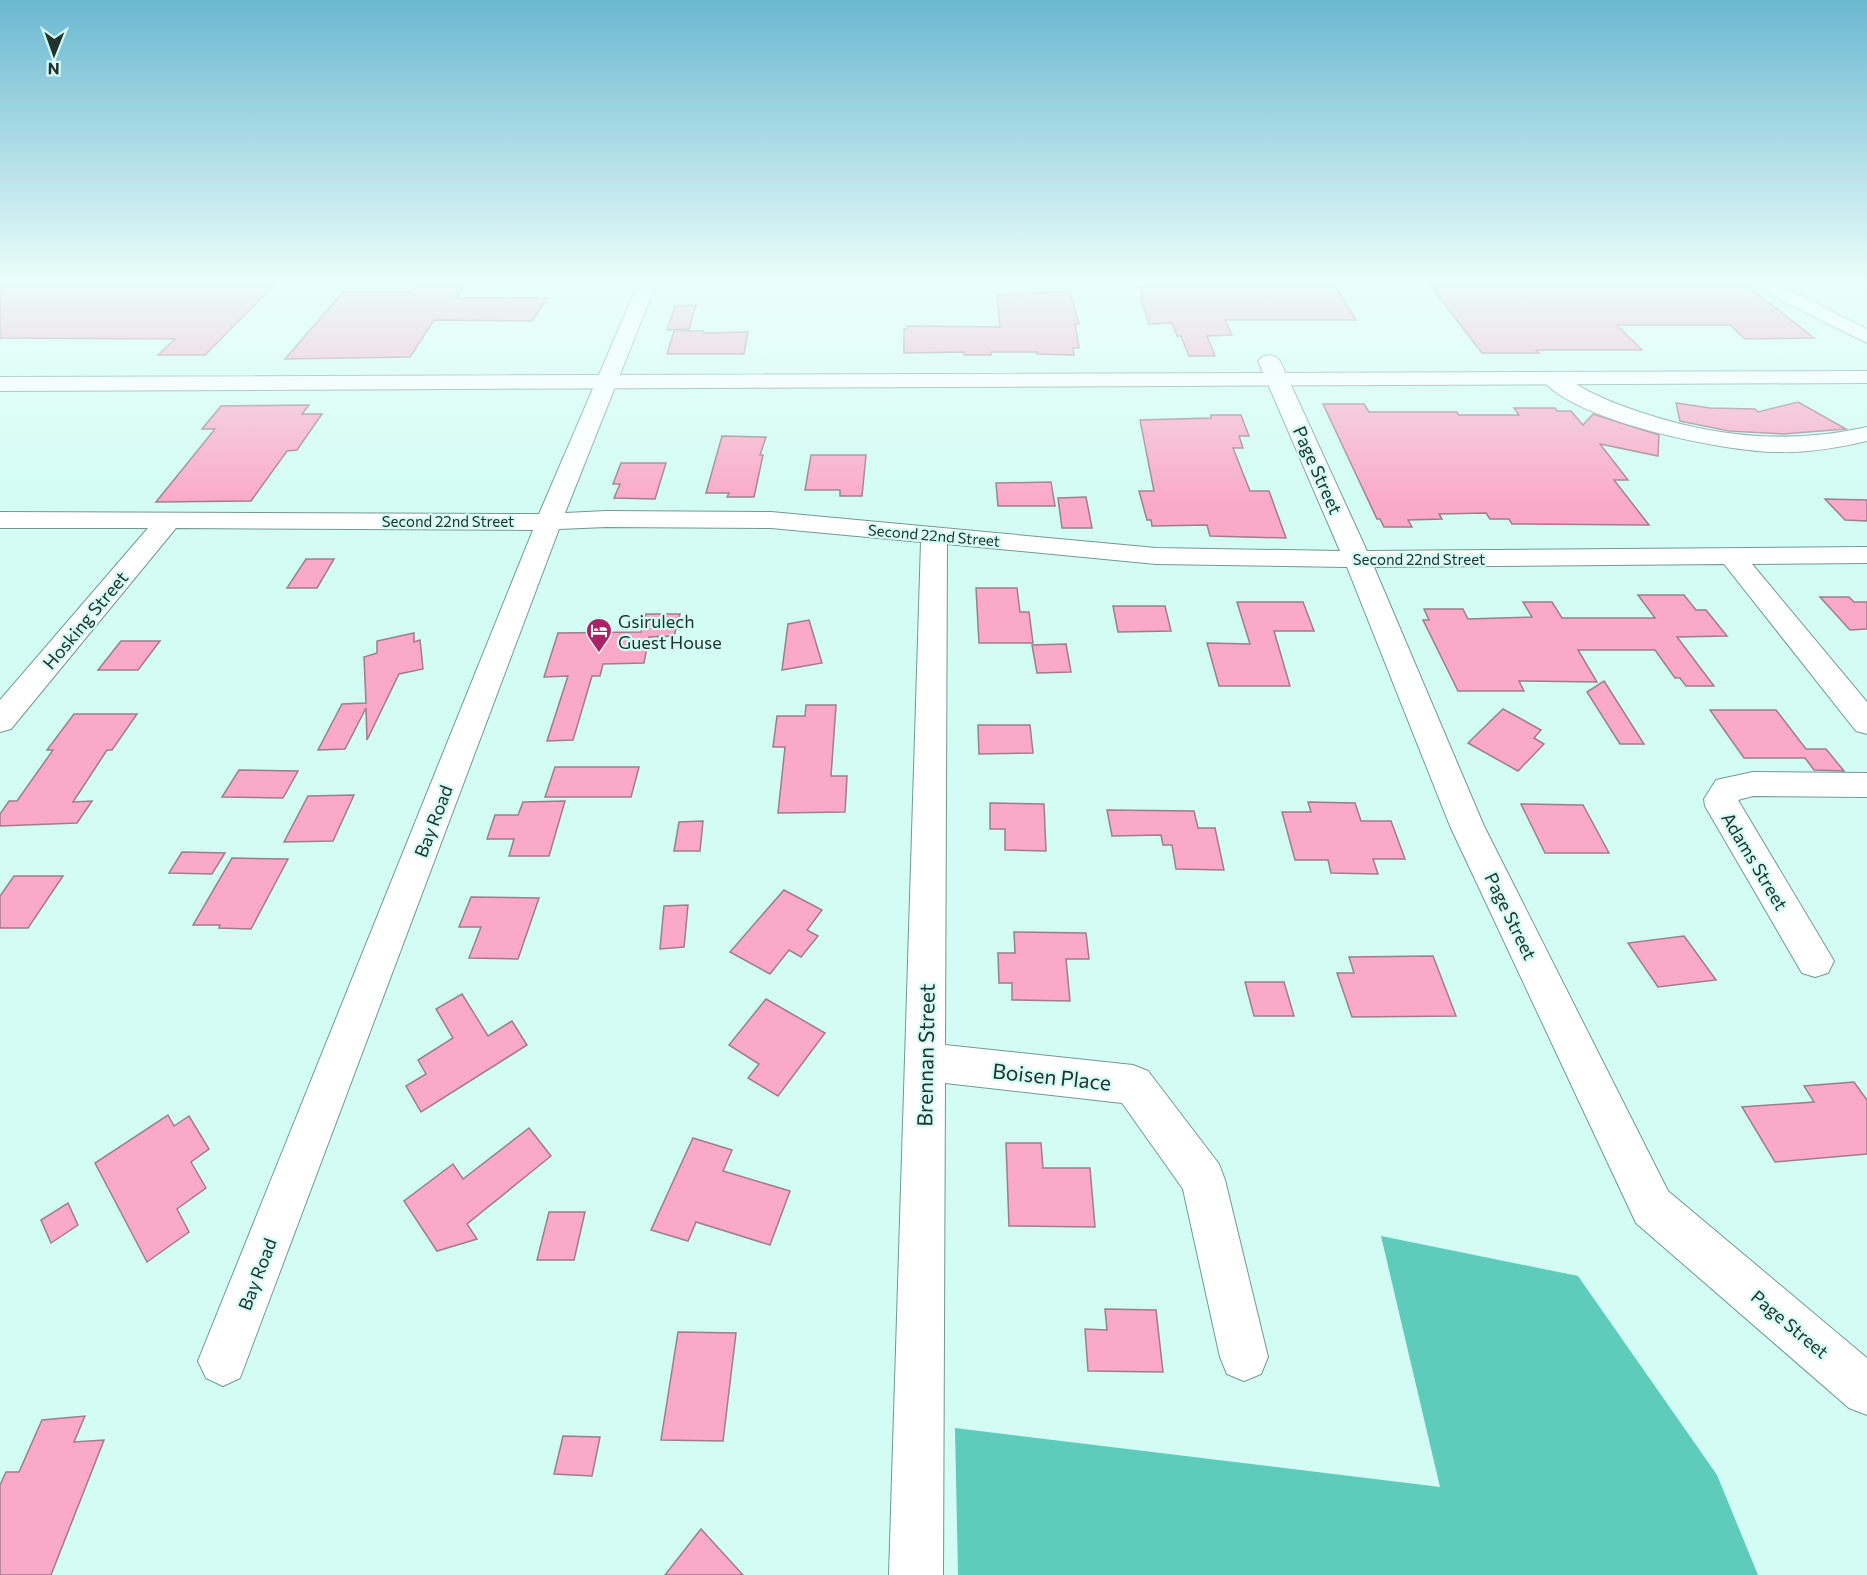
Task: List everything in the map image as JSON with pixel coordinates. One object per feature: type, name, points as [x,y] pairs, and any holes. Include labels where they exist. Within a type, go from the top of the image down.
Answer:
[{"type":"street","name":"Bay Road","points":[[223,1360],[549,522],[616,358]]},
{"type":"street","points":[[0,384],[610,373],[1273,370],[1867,362]]},
{"type":"street","points":[[0,367],[610,373]]},
{"type":"street","points":[[1273,370],[1552,378],[1867,377]]},
{"type":"street","name":"Page Street","points":[[1273,370],[1357,560],[1467,826],[1652,1207],[1867,1390]]},
{"type":"street","points":[[1552,378],[1582,399],[1646,422],[1672,430],[1727,440],[1778,446],[1838,441],[1867,434]]},
{"type":"street","name":"Hosking Street","points":[[0,722],[170,519]]},
{"type":"street","name":"Second 22nd Street","points":[[0,520],[549,522],[606,519],[746,519],[1129,556],[1357,560],[1867,555]]},
{"type":"street","name":"Brennan Street","points":[[916,1575],[934,536]]},
{"type":"street","points":[[1731,555],[1867,723]]},
{"type":"street","name":"Adams Street","points":[[1815,961],[1722,806],[1721,799],[1728,789],[1753,784],[1867,785]]},
{"type":"street","name":"Boisen Place","points":[[925,1062],[1133,1085],[1203,1180],[1244,1356]]},
{"type":"green space","points":[[1381,1236],[1578,1276],[1717,1475],[1758,1575],[958,1575],[955,1428],[1440,1487]]},
{"type":"building","points":[[286,358],[379,358],[285,359]]},
{"type":"building","points":[[1798,402],[1846,429],[1783,434],[1729,431],[1680,421],[1676,403],[1710,408],[1755,409],[1758,412]]},
{"type":"building","points":[[1323,404],[1364,404],[1369,412],[1457,412],[1459,415],[1519,415],[1514,408],[1555,408],[1557,411],[1571,411],[1583,425],[1593,414],[1659,435],[1658,456],[1600,444],[1628,480],[1614,480],[1649,525],[1512,524],[1509,519],[1490,519],[1486,513],[1439,514],[1442,519],[1408,520],[1412,527],[1384,527],[1380,519],[1377,519]]},
{"type":"building","points":[[309,405],[302,414],[322,414],[297,450],[287,451],[251,501],[156,502],[215,429],[202,429],[221,406]]},
{"type":"building","points":[[1211,415],[1241,415],[1249,436],[1239,436],[1243,448],[1233,448],[1250,491],[1269,491],[1286,538],[1210,536],[1207,525],[1152,526],[1151,520],[1147,520],[1139,491],[1154,491],[1140,420],[1211,418]]},
{"type":"building","points":[[722,436],[766,437],[760,455],[763,455],[754,497],[727,497],[729,493],[706,493]]},
{"type":"building","points":[[811,455],[866,455],[862,496],[840,496],[840,490],[805,490]]},
{"type":"building","points":[[621,463],[666,463],[655,499],[614,498],[620,484],[613,484]]},
{"type":"building","points":[[1051,482],[1055,506],[998,506],[996,483]]},
{"type":"building","points":[[1086,497],[1092,528],[1062,528],[1058,498]]},
{"type":"building","points":[[1825,499],[1867,500],[1867,521],[1845,520]]},
{"type":"building","points":[[306,559],[334,559],[317,588],[287,588]]},
{"type":"building","points":[[976,588],[1017,588],[1020,612],[1029,612],[1033,643],[979,643]]},
{"type":"building","points":[[1638,595],[1684,595],[1696,610],[1706,610],[1727,636],[1677,637],[1714,686],[1686,686],[1680,678],[1675,678],[1655,650],[1578,650],[1597,682],[1519,681],[1524,691],[1458,691],[1423,620],[1429,620],[1424,609],[1463,609],[1468,619],[1532,617],[1523,602],[1552,602],[1562,618],[1655,618]]},
{"type":"building","points":[[1820,597],[1849,597],[1854,602],[1867,602],[1867,629],[1850,630]]},
{"type":"building","points":[[1237,602],[1303,602],[1314,631],[1274,631],[1290,686],[1219,686],[1207,643],[1250,644]]},
{"type":"building","points":[[1113,606],[1165,606],[1171,631],[1118,632]]},
{"type":"building","points":[[646,614],[680,614],[674,636],[649,637],[644,663],[603,664],[600,676],[592,676],[573,740],[547,741],[568,676],[544,677],[558,633],[641,632]]},
{"type":"building","points":[[809,620],[822,663],[782,670],[788,624]]},
{"type":"building","points":[[414,633],[414,642],[420,640],[423,669],[399,674],[367,740],[366,708],[345,749],[318,750],[342,704],[366,703],[364,657],[377,653],[377,641]]},
{"type":"building","points":[[121,641],[160,641],[138,670],[98,670]]},
{"type":"building","points":[[1066,644],[1071,672],[1037,673],[1032,645]]},
{"type":"building","points":[[1604,681],[1644,744],[1620,744],[1587,692]]},
{"type":"building","points":[[806,705],[836,705],[831,776],[847,776],[845,812],[778,813],[785,747],[773,747],[777,716],[805,716]]},
{"type":"building","points":[[1503,709],[1541,730],[1534,738],[1544,744],[1518,771],[1468,743]]},
{"type":"building","points":[[1710,710],[1776,710],[1806,749],[1826,749],[1844,771],[1814,770],[1805,758],[1744,758]]},
{"type":"building","points":[[74,714],[137,714],[112,750],[107,750],[73,802],[92,801],[77,823],[0,826],[0,814],[9,801],[17,801],[53,750],[47,750]]},
{"type":"building","points":[[978,725],[1030,725],[1033,753],[979,754]]},
{"type":"building","points":[[555,767],[639,767],[631,797],[545,797]]},
{"type":"building","points":[[239,770],[298,771],[283,798],[222,797]]},
{"type":"building","points":[[354,795],[333,841],[284,842],[308,796]]},
{"type":"building","points":[[565,801],[549,856],[509,856],[514,839],[487,839],[495,815],[518,815],[523,802]]},
{"type":"building","points":[[1308,802],[1355,803],[1361,821],[1391,821],[1405,859],[1373,859],[1378,874],[1331,873],[1328,860],[1295,860],[1282,812],[1311,812]]},
{"type":"building","points":[[990,803],[1044,804],[1046,851],[1005,850],[1005,829],[990,829]]},
{"type":"building","points":[[1521,804],[1583,805],[1609,853],[1545,853]]},
{"type":"building","points":[[1107,810],[1194,811],[1198,828],[1215,828],[1224,870],[1176,869],[1172,845],[1163,845],[1161,835],[1112,836]]},
{"type":"building","points":[[703,821],[700,851],[674,851],[679,822]]},
{"type":"building","points":[[182,852],[225,853],[212,874],[169,873]]},
{"type":"building","points":[[232,858],[288,859],[251,929],[219,928],[220,925],[193,925]]},
{"type":"building","points":[[14,876],[63,876],[28,928],[0,928],[0,896]]},
{"type":"building","points":[[784,890],[822,910],[807,930],[818,936],[801,957],[789,950],[770,974],[730,952]]},
{"type":"building","points":[[471,897],[539,898],[518,959],[469,958],[481,927],[459,927]]},
{"type":"building","points":[[688,905],[684,947],[660,949],[664,906]]},
{"type":"building","points":[[1014,932],[1086,933],[1089,959],[1066,959],[1070,1001],[1012,1000],[1012,983],[999,983],[998,953],[1015,953]]},
{"type":"building","points":[[1684,936],[1716,980],[1658,987],[1628,943]]},
{"type":"building","points":[[1433,956],[1456,1016],[1352,1017],[1337,973],[1354,973],[1349,957]]},
{"type":"building","points":[[1245,982],[1284,982],[1294,1016],[1254,1016]]},
{"type":"building","points":[[462,994],[488,1036],[512,1021],[527,1045],[421,1112],[406,1086],[426,1074],[418,1060],[453,1038],[436,1009]]},
{"type":"building","points":[[766,999],[825,1033],[778,1096],[748,1078],[759,1064],[729,1045]]},
{"type":"building","points":[[1854,1082],[1867,1100],[1867,1154],[1775,1162],[1742,1107],[1814,1102],[1804,1086]]},
{"type":"building","points":[[168,1115],[174,1126],[189,1116],[209,1149],[191,1162],[206,1188],[177,1209],[189,1232],[147,1262],[95,1163]]},
{"type":"building","points":[[529,1128],[551,1156],[467,1224],[477,1239],[437,1251],[404,1201],[453,1164],[463,1179]]},
{"type":"building","points":[[693,1138],[732,1150],[723,1171],[790,1191],[770,1245],[696,1222],[688,1241],[651,1230]]},
{"type":"building","points":[[1006,1143],[1041,1143],[1043,1168],[1090,1168],[1095,1227],[1009,1226]]},
{"type":"building","points":[[68,1203],[78,1225],[51,1243],[41,1220]]},
{"type":"building","points":[[549,1212],[585,1212],[574,1260],[537,1260]]},
{"type":"building","points":[[1105,1309],[1156,1310],[1163,1372],[1088,1371],[1085,1329],[1107,1330]]},
{"type":"building","points":[[678,1332],[736,1333],[723,1441],[661,1440]]},
{"type":"building","points":[[85,1416],[74,1442],[104,1440],[51,1575],[0,1575],[0,1485],[6,1472],[19,1472],[42,1420]]},
{"type":"building","points":[[563,1436],[600,1437],[592,1476],[554,1474]]},
{"type":"building","points":[[701,1529],[743,1575],[665,1575]]},
{"type":"place","name":"Gsirulech Guest House","points":[[599,654]]}]
